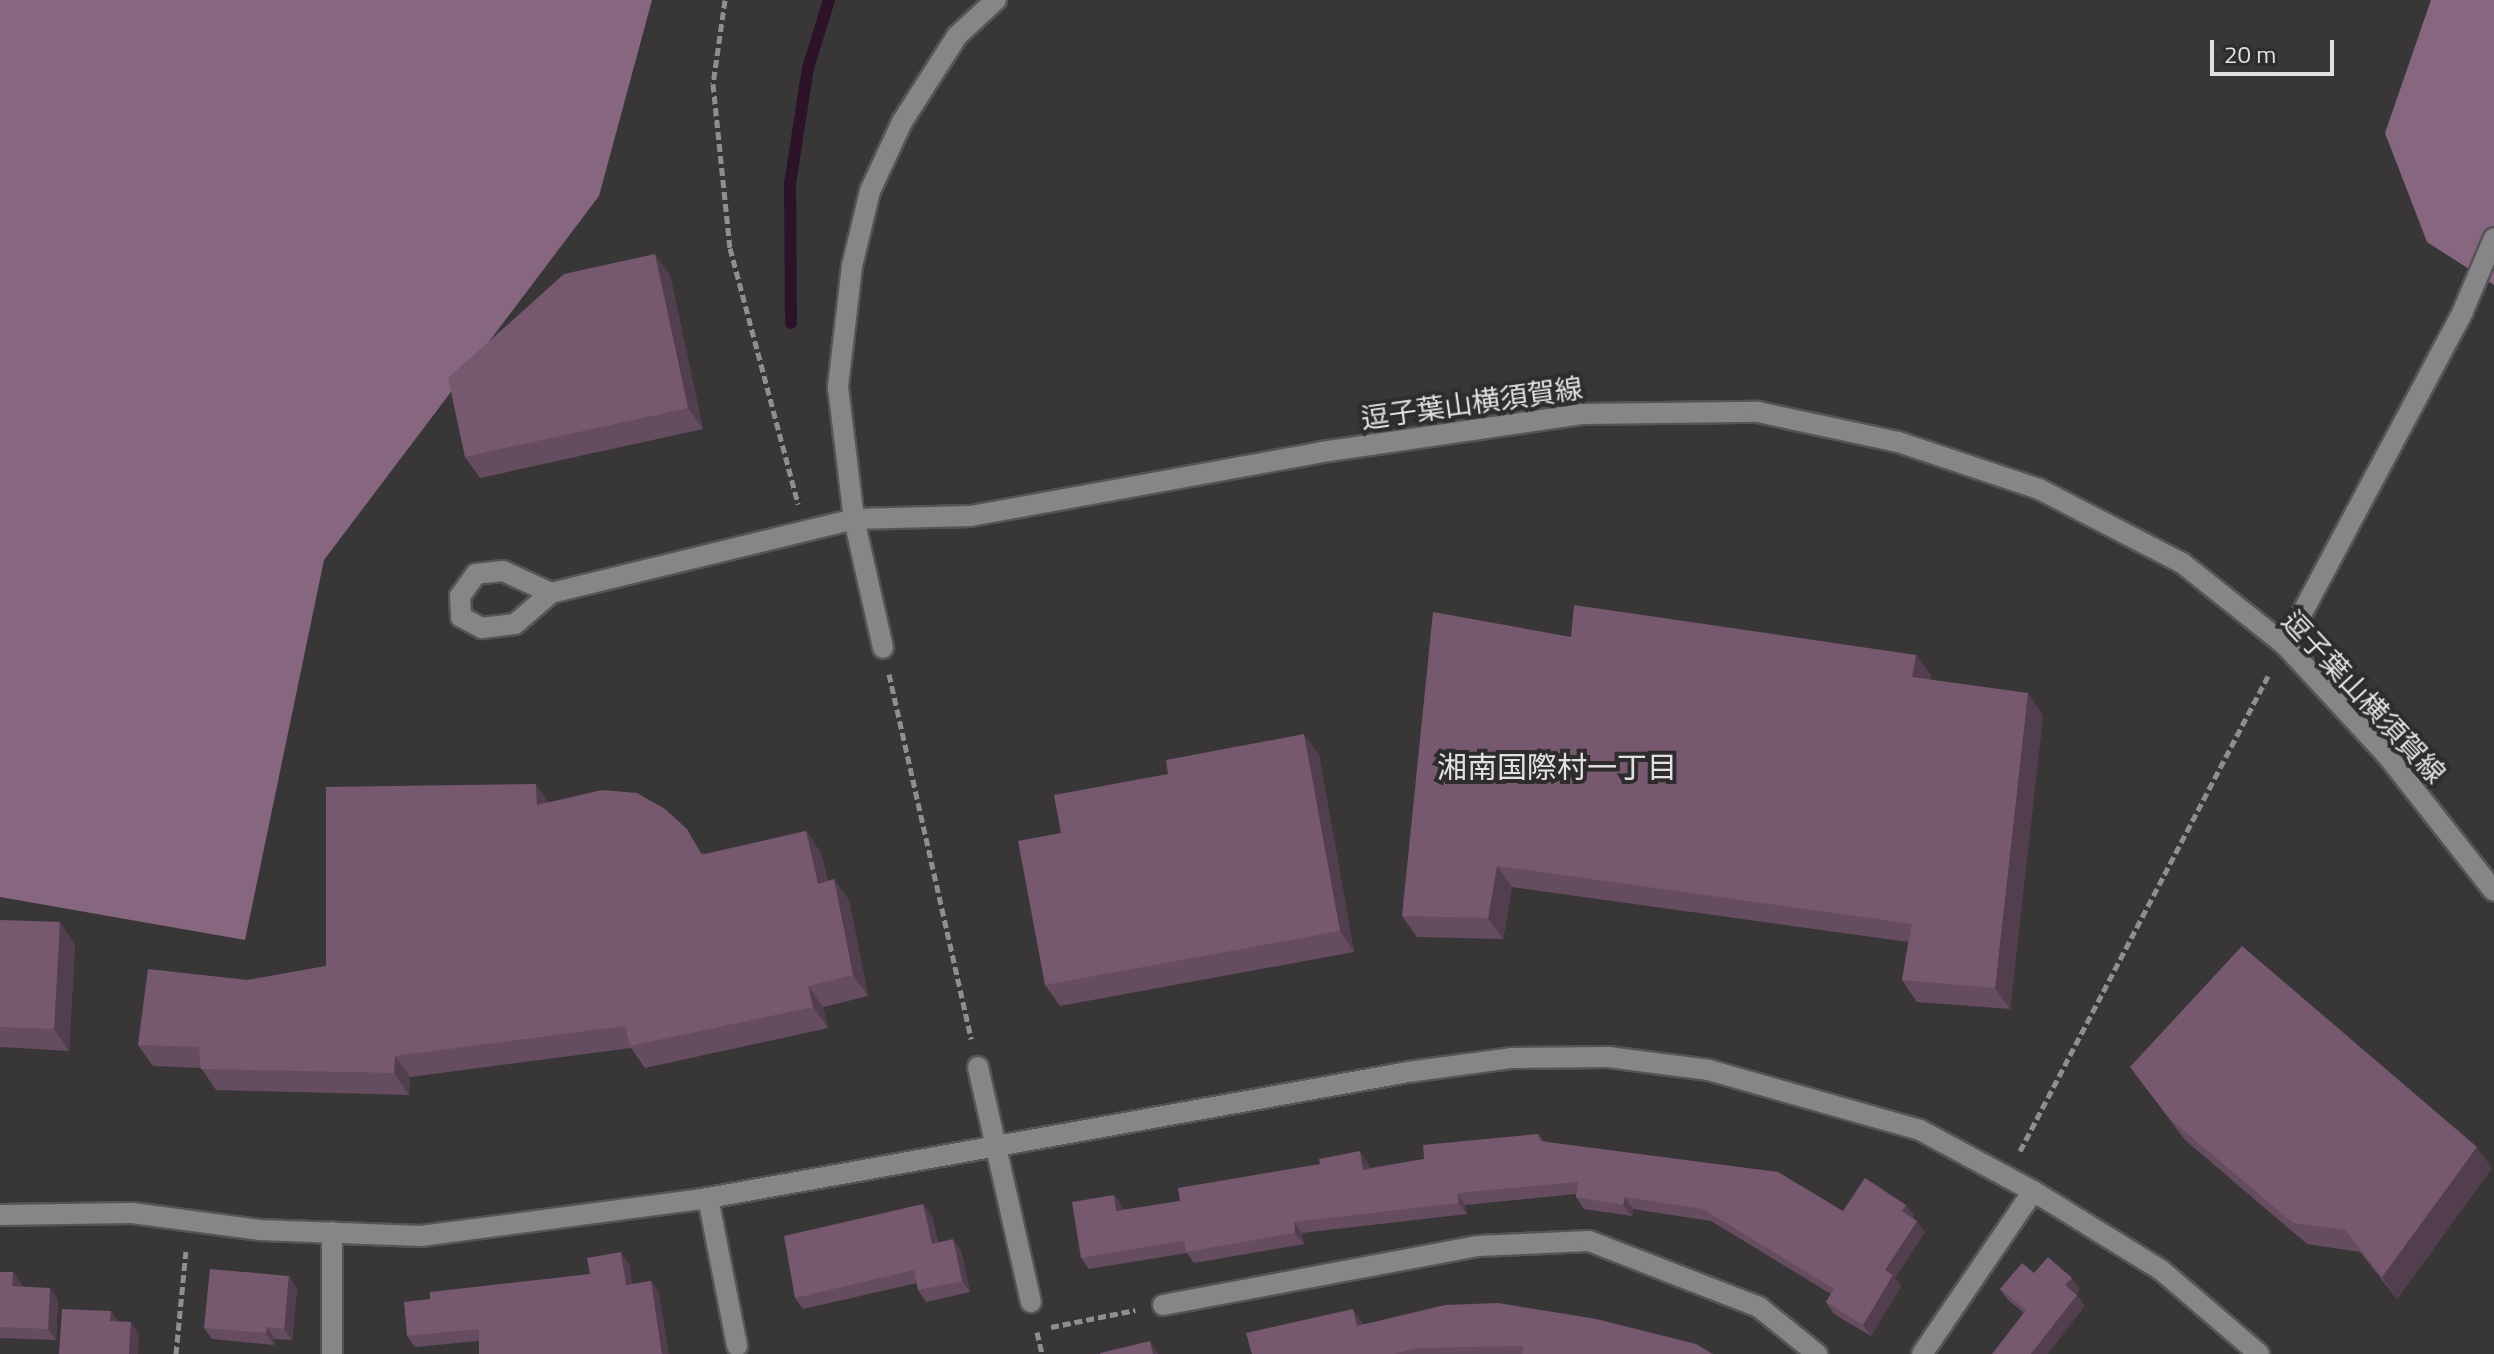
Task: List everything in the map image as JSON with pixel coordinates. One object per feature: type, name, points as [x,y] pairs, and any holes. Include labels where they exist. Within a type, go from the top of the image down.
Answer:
[{"type":"street","points":[[883,648],[854,519],[838,387],[852,266],[870,191],[902,122],[957,36],[996,0]]},
{"type":"street","points":[[2285,645],[2463,311],[2494,238]]},
{"type":"street","name":"逗子葉山横須賀線","points":[[551,593],[854,519],[971,516],[1322,452],[1583,414],[1758,412],[1898,442],[2039,489],[2182,563],[2285,645],[2386,754],[2494,891]]},
{"type":"street","points":[[0,1215],[132,1213],[188,1221],[421,1236],[708,1198],[1423,1070],[1511,1058],[1608,1057],[1709,1070],[1828,1100],[1920,1130],[2033,1191],[2161,1270],[2259,1354]]},
{"type":"street","points":[[978,1067],[1031,1302]]},
{"type":"street","points":[[1922,1354],[2033,1191]]},
{"type":"street","points":[[708,1198],[737,1346]]},
{"type":"street","points":[[332,1232],[332,1354]]},
{"type":"street","points":[[1163,1305],[1479,1246],[1589,1241],[1759,1307],[1817,1354]]},
{"type":"path","points":[[725,0],[713,84],[730,248],[805,530]]},
{"type":"path","points":[[2006,1177],[2285,645]]},
{"type":"path","points":[[883,648],[978,1067]]},
{"type":"path","points":[[176,1354],[188,1221]]},
{"type":"path","points":[[1037,1330],[1163,1305]]},
{"type":"shaded area","points":[[0,0],[652,0],[599,196],[324,560],[245,940],[0,897]]},
{"type":"shaded area","points":[[2431,0],[2494,0],[2494,285],[2427,242],[2385,133]]},
{"type":"building","points":[[655,254],[688,408],[465,457],[448,378],[564,274]]},
{"type":"building","points":[[1574,605],[1916,655],[1912,677],[2028,693],[1995,988],[1902,980],[1912,924],[1497,866],[1488,918],[1402,916],[1433,612],[1571,637]]},
{"type":"building","points":[[1304,734],[1340,931],[1045,985],[1018,841],[1061,833],[1054,795],[1168,774],[1166,760]]},
{"type":"building","points":[[536,784],[537,805],[602,790],[637,793],[665,809],[687,829],[702,855],[806,831],[818,884],[834,879],[853,975],[808,986],[813,1007],[630,1046],[625,1026],[395,1056],[394,1073],[201,1069],[199,1047],[138,1045],[148,969],[248,980],[326,966],[326,787]]},
{"type":"building","points":[[0,920],[60,922],[54,1029],[0,1027]]},
{"type":"building","points":[[2242,946],[2477,1147],[2382,1277],[2345,1230],[2293,1223],[2170,1119],[2130,1067]]},
{"type":"building","points":[[1538,1134],[1539,1141],[1778,1172],[1843,1211],[1865,1178],[1906,1205],[1902,1211],[1917,1221],[1885,1270],[1893,1275],[1863,1325],[1826,1302],[1834,1289],[1703,1209],[1625,1197],[1623,1205],[1576,1197],[1578,1182],[1457,1193],[1459,1203],[1294,1222],[1295,1233],[1186,1252],[1184,1241],[1081,1258],[1072,1202],[1114,1195],[1116,1211],[1180,1201],[1178,1188],[1320,1164],[1319,1159],[1360,1151],[1363,1170],[1424,1159],[1423,1145]]},
{"type":"building","points":[[923,1204],[932,1244],[953,1239],[962,1281],[918,1290],[914,1270],[795,1298],[784,1236]]},
{"type":"building","points":[[621,1252],[626,1285],[651,1281],[662,1354],[479,1354],[479,1329],[407,1336],[404,1302],[430,1299],[430,1292],[590,1274],[587,1258]]},
{"type":"building","points":[[2048,1257],[2072,1278],[2065,1285],[2077,1295],[2031,1354],[1992,1354],[2026,1310],[2000,1289],[2022,1263],[2034,1273]]},
{"type":"building","points":[[210,1269],[289,1276],[284,1329],[267,1327],[266,1333],[204,1328]]},
{"type":"building","points":[[0,1272],[13,1272],[12,1286],[50,1288],[48,1329],[0,1327]]},
{"type":"building","points":[[1498,1303],[1596,1319],[1696,1344],[1713,1354],[1522,1354],[1523,1346],[1418,1348],[1394,1354],[1252,1354],[1246,1333],[1353,1309],[1357,1326],[1445,1305]]},
{"type":"building","points":[[62,1309],[111,1311],[110,1321],[131,1322],[129,1354],[59,1354]]},
{"type":"building","points":[[1150,1341],[1153,1354],[1100,1354],[1100,1353]]},
{"type":"waterway","points":[[791,323],[790,184],[808,68],[829,0]]},
{"type":"district","name":"湘南国際村一丁目","points":[[1557,767]]}]
